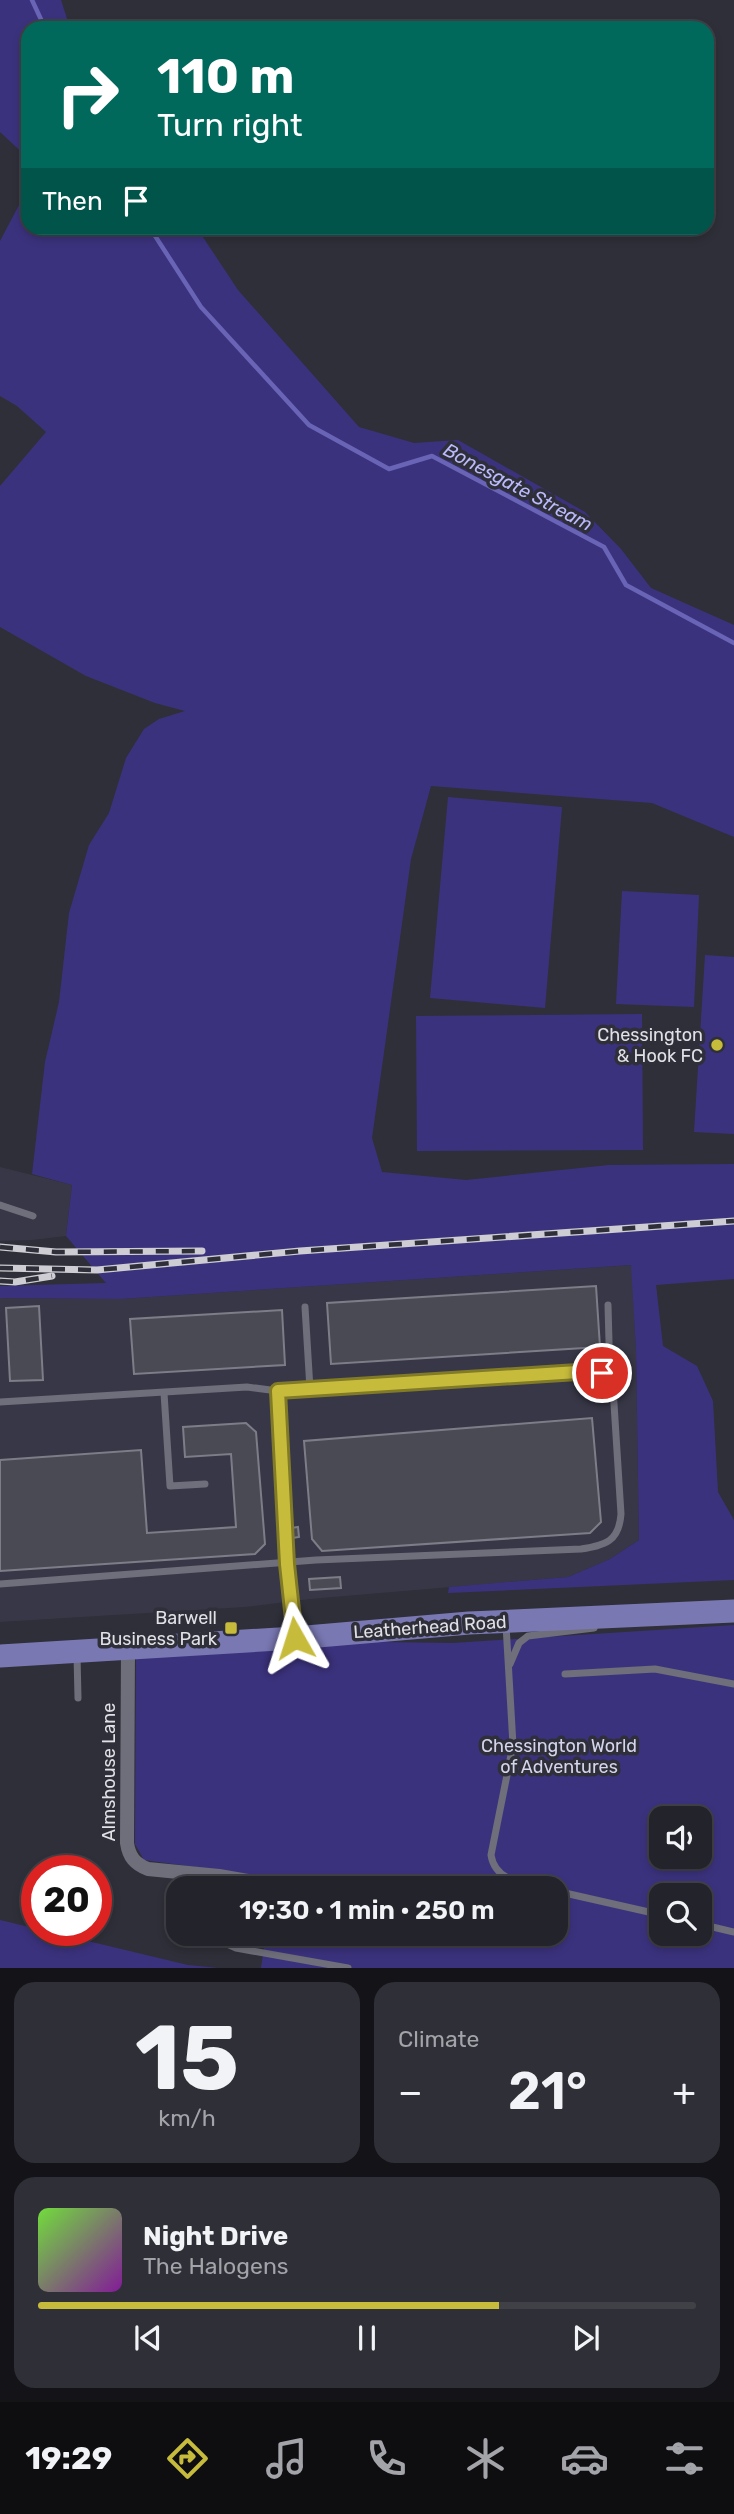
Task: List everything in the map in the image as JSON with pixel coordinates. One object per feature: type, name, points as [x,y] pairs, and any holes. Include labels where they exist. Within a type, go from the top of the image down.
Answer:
[{"type":"highway","name":"Leatherhead Road","points":[[0,1656],[295,1638],[506,1621],[734,1611]]},
{"type":"street","name":"Almshouse Lane","points":[[128,1648],[128,1851],[138,1866],[186,1876]]},
{"type":"lane","points":[[0,1205],[33,1216]]},
{"type":"lane","points":[[0,1584],[316,1560],[581,1549],[608,1542],[617,1534],[621,1514],[613,1388],[610,1379],[608,1305]]},
{"type":"lane","points":[[305,1307],[310,1389]]},
{"type":"lane","points":[[0,1402],[247,1387],[278,1391],[593,1371],[610,1379]]},
{"type":"lane","points":[[278,1391],[287,1564],[295,1638]]},
{"type":"lane","points":[[164,1392],[170,1486],[205,1484]]},
{"type":"lane","points":[[611,1627],[655,1614]]},
{"type":"lane","points":[[506,1621],[513,1745],[491,1855],[498,1873],[508,1876]]},
{"type":"lane","points":[[508,1668],[519,1643],[528,1636],[599,1628]]},
{"type":"lane","points":[[77,1651],[78,1698]]},
{"type":"lane","points":[[565,1674],[655,1669],[734,1684]]},
{"type":"lane","points":[[568,1894],[649,1910]]},
{"type":"lane","points":[[571,1895],[589,1894]]},
{"type":"lane","points":[[712,1925],[723,1925],[734,1932]]},
{"type":"lane","points":[[232,1946],[348,1968]]},
{"type":"shaded area","points":[[0,1167],[72,1185],[66,1236],[0,1241]]},
{"type":"shaded area","name":"Barwell Business Park","points":[[632,1265],[639,1540],[610,1559],[568,1577],[245,1607],[0,1622],[0,1298],[120,1299]]},
{"type":"green space","points":[[0,0],[61,0],[68,21],[21,21],[21,152],[0,132]]},
{"type":"green space","points":[[21,201],[21,235],[202,235],[238,290],[359,427],[414,443],[458,440],[585,512],[621,549],[651,588],[734,625],[734,837],[652,803],[431,786],[411,859],[372,1138],[382,1172],[466,1180],[609,1165],[734,1164],[734,1279],[656,1285],[663,1346],[697,1366],[713,1401],[718,1492],[734,1520],[734,1580],[448,1593],[449,1587],[568,1577],[610,1559],[639,1540],[636,1350],[631,1265],[120,1299],[0,1298],[0,1286],[106,1283],[66,1236],[72,1185],[32,1174],[45,1062],[59,1002],[69,913],[89,845],[109,813],[126,758],[144,729],[159,719],[185,711],[155,703],[86,676],[0,627],[0,486],[46,432],[17,406],[0,396],[0,241]]},
{"type":"green space","points":[[448,797],[562,807],[545,1008],[430,998]]},
{"type":"green space","points":[[622,891],[699,895],[694,1007],[616,1004]]},
{"type":"green space","name":"Chessington & Hook FC","points":[[705,955],[734,957],[734,1134],[694,1132]]},
{"type":"green space","points":[[642,1014],[643,1150],[417,1151],[416,1016]]},
{"type":"green space","name":"Chessington World of Adventures","points":[[734,1625],[734,1968],[261,1968],[264,1946],[568,1946],[568,1876],[262,1876],[144,1860],[135,1844],[136,1657],[376,1642],[453,1643]]},
{"type":"green space","points":[[0,1920],[21,1925],[21,1946],[109,1946],[188,1965],[218,1968],[0,1968]]},
{"type":"building","points":[[596,1286],[600,1347],[331,1364],[327,1303]]},
{"type":"building","points":[[39,1306],[43,1380],[10,1381],[6,1308]]},
{"type":"building","points":[[282,1310],[285,1365],[134,1374],[130,1319]]},
{"type":"building","points":[[592,1418],[601,1522],[590,1533],[322,1551],[312,1539],[304,1441]]},
{"type":"building","points":[[246,1423],[256,1432],[265,1544],[255,1554],[0,1571],[0,1460],[141,1450],[147,1533],[236,1527],[231,1454],[185,1457],[183,1427]]},
{"type":"building","points":[[298,1527],[299,1537],[292,1538],[291,1528]]},
{"type":"building","points":[[340,1577],[341,1588],[310,1590],[309,1579]]},
{"type":"waterway","name":"Bonesgate Stream","points":[[32,0],[42,21]]},
{"type":"waterway","name":"Bonesgate Stream","points":[[155,235],[201,307],[309,425],[389,469],[432,456],[604,547],[626,585],[734,643]]},
{"type":"railway","points":[[0,1268],[97,1270],[300,1251],[734,1221]]},
{"type":"railway","points":[[0,1247],[56,1252],[202,1251]]},
{"type":"railway","points":[[0,1281],[15,1282],[52,1276]]},
{"type":"place","name":"Chessington & Hook FC","points":[[717,1045]]},
{"type":"place","name":"Barwell Business Park","points":[[231,1628]]},
{"type":"route","points":[[295,1638],[287,1564],[278,1391],[593,1371],[602,1373]]}]
